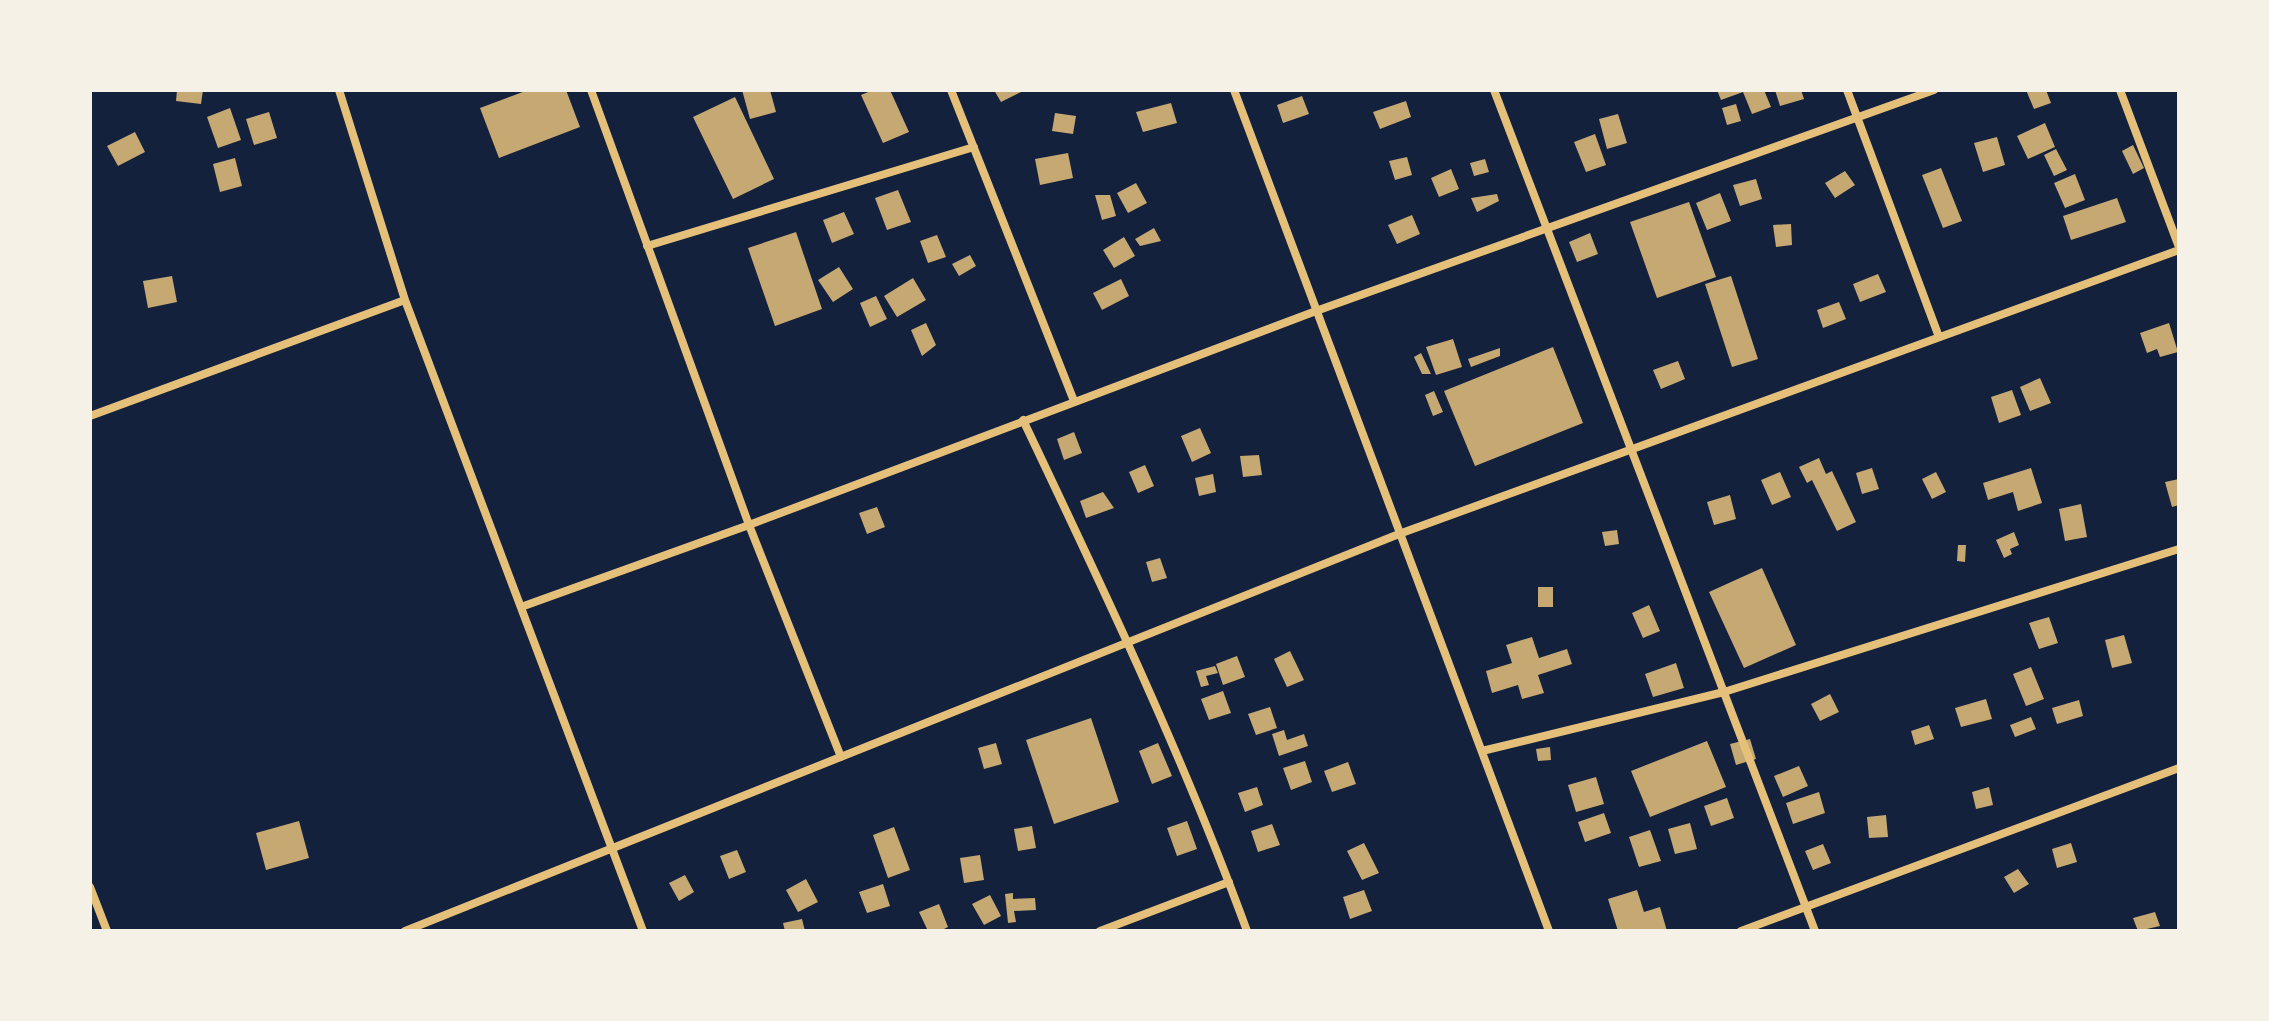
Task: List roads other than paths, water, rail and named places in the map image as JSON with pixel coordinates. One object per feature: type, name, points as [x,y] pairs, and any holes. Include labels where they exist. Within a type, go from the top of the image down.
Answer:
[{"type":"street","points":[[339,90],[405,300],[643,931]]},
{"type":"street","points":[[591,90],[749,525],[841,757]]},
{"type":"street","points":[[951,90],[1074,401]]},
{"type":"street","points":[[1234,90],[1549,931]]},
{"type":"street","points":[[1494,90],[1815,931]]},
{"type":"street","points":[[1847,90],[1939,337]]},
{"type":"street","points":[[521,607],[749,525],[1316,311],[1934,90]]},
{"type":"street","points":[[405,931],[1399,534],[2179,248],[2120,90]]},
{"type":"street","points":[[647,246],[974,147]]},
{"type":"street","points":[[90,416],[405,300]]},
{"type":"street","points":[[1023,420],[1128,640],[1247,931]]},
{"type":"street","points":[[1482,751],[1724,692],[2179,549]]},
{"type":"street","points":[[1741,931],[2179,768]]},
{"type":"street","points":[[1100,931],[1229,882]]},
{"type":"street","points":[[90,887],[107,931]]}]
